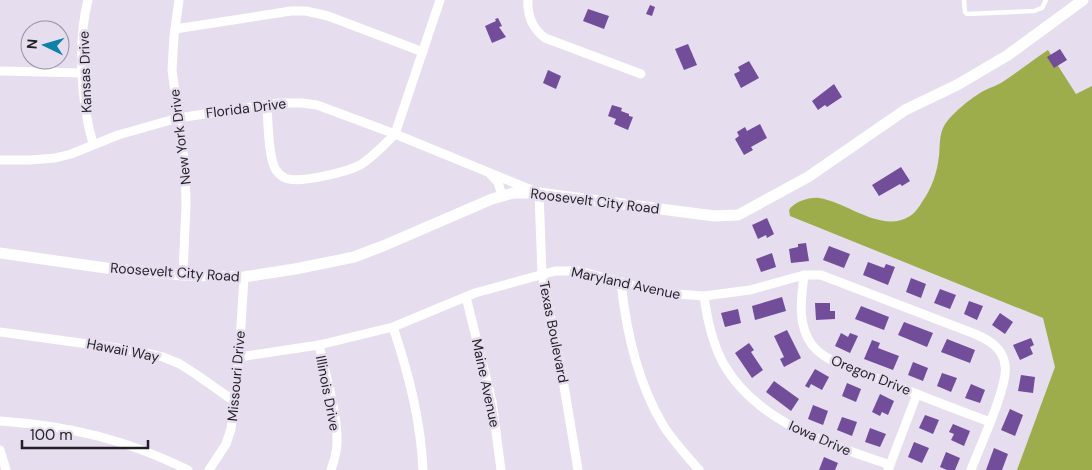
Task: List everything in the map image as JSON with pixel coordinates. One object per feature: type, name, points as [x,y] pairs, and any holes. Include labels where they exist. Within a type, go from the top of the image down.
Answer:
[{"type":"street","name":"Kansas Drive","points":[[88,0],[83,35],[83,74],[86,118],[93,144]]},
{"type":"street","name":"New York Drive","points":[[179,0],[172,70],[186,182],[183,275]]},
{"type":"street","points":[[267,105],[274,165],[276,171],[286,178],[311,178],[348,170],[370,157],[396,134],[440,0]]},
{"type":"street","points":[[528,0],[530,21],[535,29],[545,38],[641,74]]},
{"type":"street","name":"Roosevelt City Road","points":[[0,253],[106,268],[183,275],[244,277],[354,257],[513,193],[539,193],[720,216],[738,215],[808,177],[905,110],[957,85],[991,65],[1082,0]]},
{"type":"street","points":[[175,29],[306,10],[328,16],[423,52]]},
{"type":"street","points":[[0,71],[83,74]]},
{"type":"street","name":"Florida Drive","points":[[0,160],[55,158],[71,154],[131,130],[178,118],[291,102],[316,105],[396,134],[486,172],[517,182],[539,193]]},
{"type":"street","name":"Florida Drive","points":[[486,172],[498,182],[502,196]]},
{"type":"street","name":"Texas Boulevard","points":[[539,193],[542,274],[562,374],[578,470]]},
{"type":"street","name":"Maryland Avenue","points":[[239,357],[318,345],[393,327],[484,290],[542,274],[570,270],[663,293],[704,296],[757,288],[814,274],[829,277],[990,341],[1001,353],[1006,369],[1004,385],[971,470]]},
{"type":"street","name":"Oregon Drive","points":[[804,275],[801,316],[805,332],[813,346],[828,359],[990,422]]},
{"type":"street","name":"Missouri Drive","points":[[209,470],[226,444],[230,434],[239,357],[244,277]]},
{"type":"street","points":[[621,282],[630,336],[652,406],[664,427],[699,470]]},
{"type":"street","name":"Iowa Drive","points":[[704,296],[711,333],[717,350],[730,373],[749,395],[778,418],[795,428],[889,468]]},
{"type":"street","name":"Maine Avenue","points":[[466,297],[492,401],[501,470]]},
{"type":"street","points":[[393,327],[413,395],[420,432],[423,470]]},
{"type":"street","name":"Hawaii Way","points":[[0,332],[139,351],[163,357],[189,370],[234,401]]},
{"type":"street","name":"Illinois Drive","points":[[318,345],[335,418],[337,443],[332,470]]},
{"type":"street","points":[[889,468],[917,394]]},
{"type":"street","points":[[0,420],[56,426],[106,437],[147,451],[188,470]]},
{"type":"street","points":[[0,453],[6,470]]},
{"type":"lane","points":[[964,0],[965,12],[967,14],[1034,11],[1042,8],[1046,0]]},
{"type":"green space","points":[[1048,50],[1076,94],[1092,86],[1092,470],[1017,470],[1055,367],[1043,318],[790,216],[789,210],[802,201],[819,198],[876,219],[899,221],[910,216],[920,206],[934,180],[941,133],[947,121],[960,108],[983,91],[1001,83]]},
{"type":"building","points":[[650,5],[655,7],[652,16],[646,14]]},
{"type":"building","points":[[588,9],[609,16],[604,29],[583,21]]},
{"type":"building","points":[[498,18],[502,26],[499,27],[506,37],[492,43],[485,26],[496,21],[495,19]]},
{"type":"building","points":[[688,44],[697,65],[684,70],[675,49]]},
{"type":"building","points":[[1060,49],[1067,60],[1054,68],[1047,57]]},
{"type":"building","points":[[749,61],[759,78],[741,88],[734,74],[740,71],[738,67]]},
{"type":"building","points":[[548,70],[561,76],[556,89],[543,83]]},
{"type":"building","points":[[834,84],[842,97],[827,107],[825,105],[818,110],[812,101]]},
{"type":"building","points":[[612,105],[622,108],[621,111],[633,117],[628,130],[614,124],[616,119],[608,116]]},
{"type":"building","points":[[760,124],[767,138],[751,147],[753,150],[744,155],[735,139],[739,136],[737,132],[745,127],[747,131]]},
{"type":"building","points":[[901,167],[910,181],[902,186],[900,184],[879,196],[872,185]]},
{"type":"building","points":[[767,218],[774,234],[767,238],[766,235],[758,239],[752,225]]},
{"type":"building","points":[[806,243],[809,261],[791,263],[789,249],[798,247],[798,244]]},
{"type":"building","points":[[829,246],[850,254],[844,268],[823,260]]},
{"type":"building","points":[[772,253],[776,267],[761,272],[756,259]]},
{"type":"building","points":[[868,262],[884,268],[886,264],[895,267],[888,285],[863,275]]},
{"type":"building","points":[[911,278],[926,284],[921,298],[906,292]]},
{"type":"building","points":[[940,289],[956,295],[950,309],[934,303]]},
{"type":"building","points":[[782,297],[786,311],[755,320],[752,306]]},
{"type":"building","points":[[969,301],[983,306],[977,320],[964,314]]},
{"type":"building","points":[[815,303],[830,303],[830,311],[835,311],[835,319],[816,320]]},
{"type":"building","points":[[861,306],[889,317],[884,330],[855,319]]},
{"type":"building","points":[[738,309],[741,323],[725,327],[721,313]]},
{"type":"building","points":[[1000,313],[1013,322],[1005,334],[992,325]]},
{"type":"building","points":[[904,322],[933,333],[927,347],[898,335]]},
{"type":"building","points":[[787,330],[801,358],[784,367],[780,359],[784,357],[774,336]]},
{"type":"building","points":[[841,333],[848,337],[850,333],[858,336],[850,353],[835,346]]},
{"type":"building","points":[[1031,338],[1034,345],[1030,347],[1033,354],[1020,360],[1013,345]]},
{"type":"building","points":[[947,339],[975,350],[970,363],[941,352]]},
{"type":"building","points":[[872,340],[880,343],[878,348],[899,356],[893,370],[864,359]]},
{"type":"building","points":[[749,343],[754,350],[751,352],[763,370],[752,378],[735,353]]},
{"type":"building","points":[[913,362],[928,368],[923,381],[908,375]]},
{"type":"building","points":[[815,369],[829,377],[822,390],[811,384],[809,388],[805,386]]},
{"type":"building","points":[[942,373],[957,378],[951,392],[937,386]]},
{"type":"building","points":[[1021,375],[1035,377],[1033,393],[1018,391]]},
{"type":"building","points":[[774,381],[799,399],[791,411],[766,392]]},
{"type":"building","points":[[847,383],[861,389],[856,402],[842,396]]},
{"type":"building","points":[[971,384],[985,390],[980,403],[965,398]]},
{"type":"building","points":[[880,394],[894,401],[888,415],[882,412],[880,416],[872,412]]},
{"type":"building","points":[[813,405],[828,411],[823,425],[808,419]]},
{"type":"building","points":[[1010,409],[1023,415],[1015,436],[1001,430]]},
{"type":"building","points":[[925,415],[939,420],[933,434],[919,428]]},
{"type":"building","points":[[842,417],[857,422],[852,436],[837,430]]},
{"type":"building","points":[[953,424],[970,431],[964,446],[951,440],[954,434],[949,432]]},
{"type":"building","points":[[870,428],[886,434],[880,447],[865,442]]},
{"type":"building","points":[[914,442],[929,448],[922,463],[908,457]]},
{"type":"building","points":[[994,448],[1008,454],[1002,470],[986,470]]},
{"type":"building","points":[[946,452],[960,458],[955,470],[947,470],[940,467]]},
{"type":"building","points":[[824,457],[838,463],[835,470],[819,470]]}]
